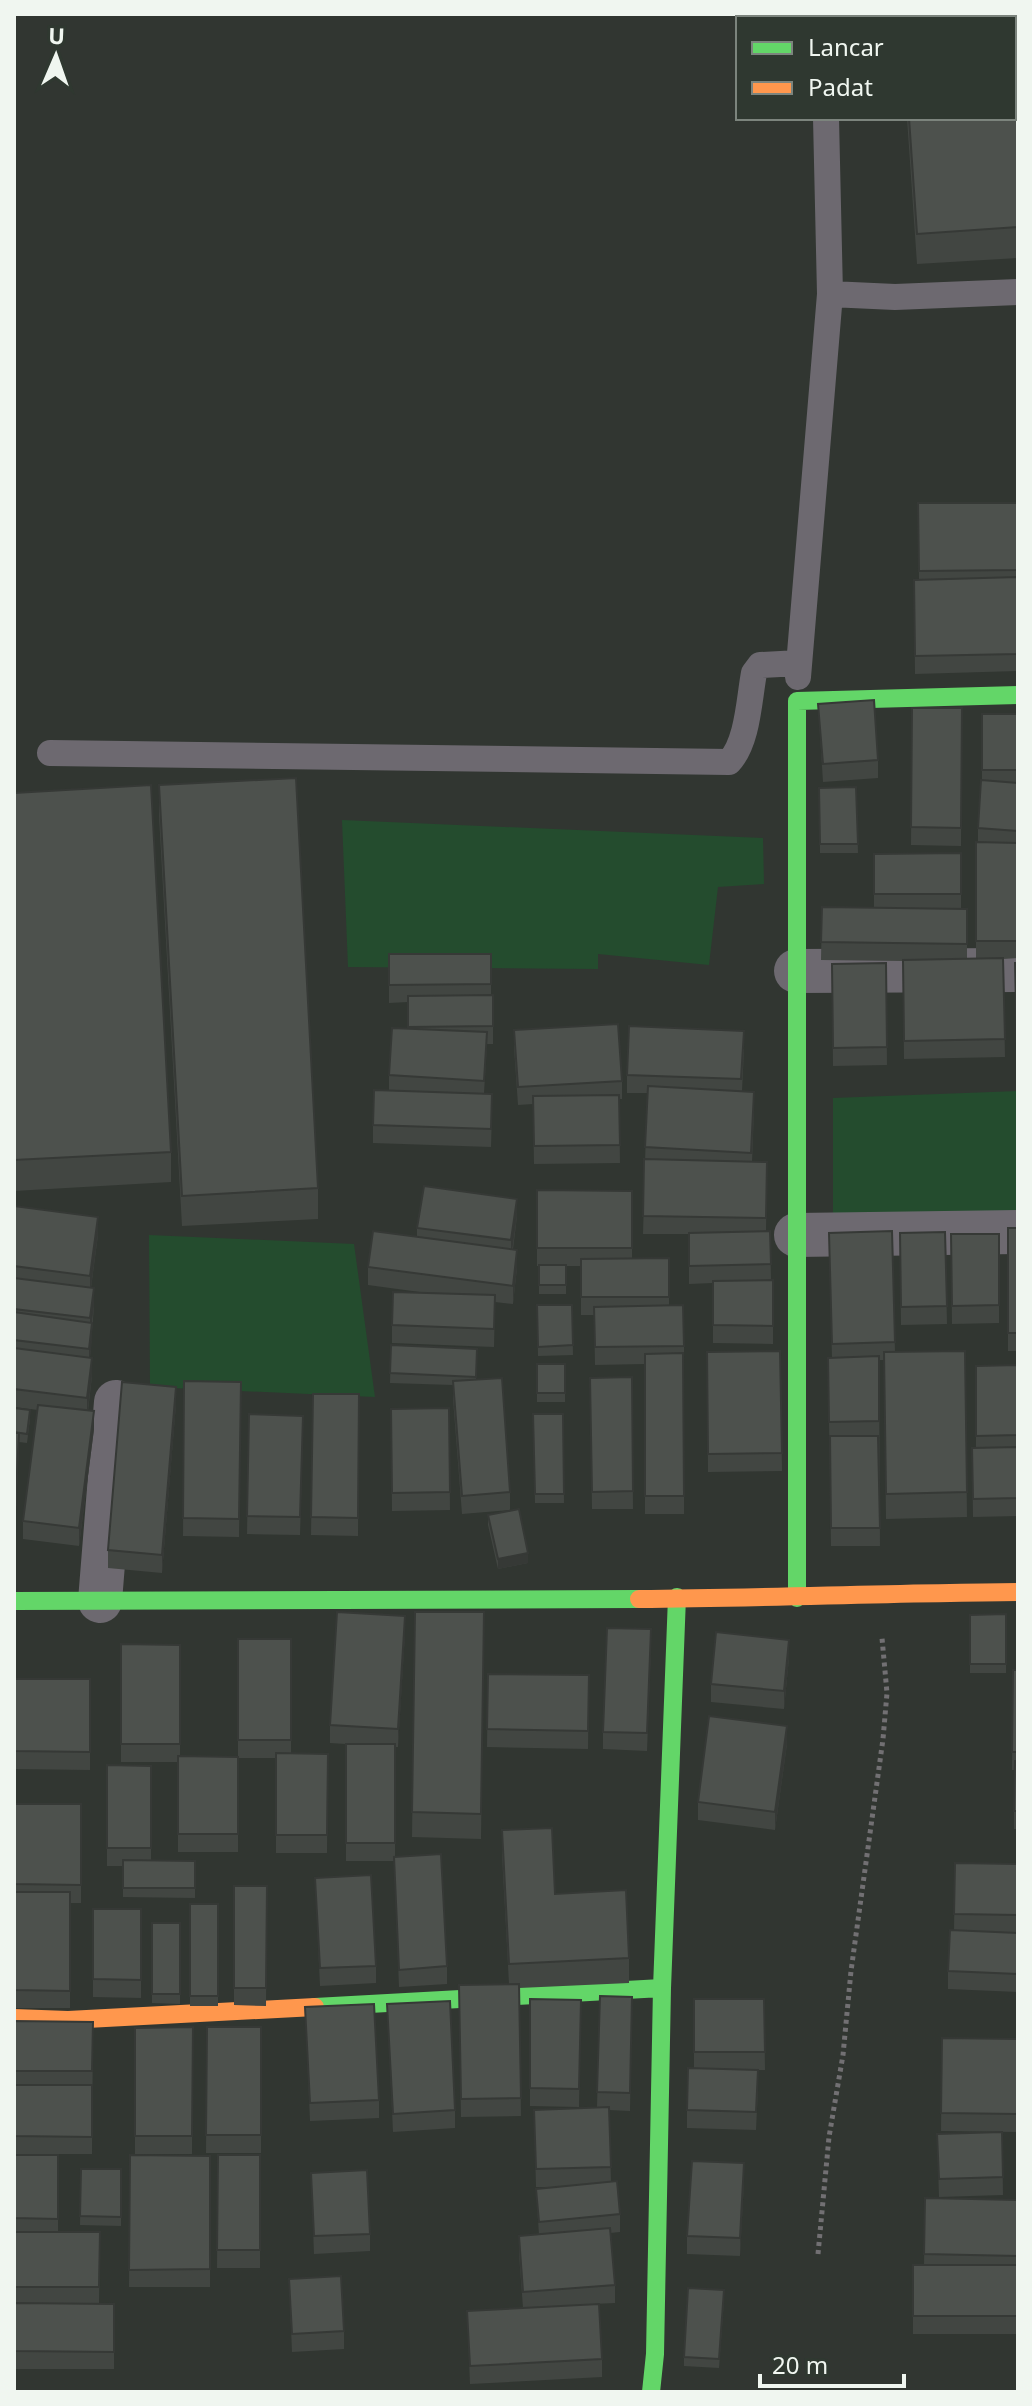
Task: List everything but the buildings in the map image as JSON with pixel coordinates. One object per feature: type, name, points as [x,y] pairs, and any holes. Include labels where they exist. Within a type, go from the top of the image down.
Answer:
[{"type":"street","points":[[797,1598],[797,701],[1018,695]]},
{"type":"street","points":[[796,971],[1018,970]]},
{"type":"street","points":[[796,1235],[1018,1232]]},
{"type":"street","points":[[100,1601],[116,1402]]},
{"type":"street","points":[[14,1601],[797,1598],[881,1593],[1018,1592]]},
{"type":"street","points":[[651,2392],[655,2354],[662,1988],[677,1597]]},
{"type":"street","points":[[14,2018],[68,2020],[662,1988]]},
{"type":"lane","points":[[797,701],[830,294],[826,120]]},
{"type":"lane","points":[[830,294],[895,297],[1018,292]]},
{"type":"lane","points":[[50,753],[729,762],[735,756],[742,736],[754,673],[760,665],[799,663]]},
{"type":"path","points":[[818,2254],[829,2137],[843,2055],[851,1971],[883,1739],[887,1693],[882,1652],[881,1593]]},
{"type":"green space","points":[[342,820],[763,838],[764,884],[718,887],[709,965],[598,954],[598,969],[348,967]]},
{"type":"green space","points":[[1018,1091],[1018,1215],[833,1220],[833,1098]]},
{"type":"green space","points":[[149,1235],[354,1244],[375,1397],[150,1387]]},
{"type":"traffic: fast","points":[[797,1598],[797,701],[1018,695]]},
{"type":"traffic: fast","points":[[651,2392],[655,2354],[662,1988],[677,1597]]},
{"type":"traffic: fast","points":[[14,1601],[639,1599]]},
{"type":"traffic: fast","points":[[315,2007],[662,1988]]},
{"type":"traffic: slow","points":[[639,1599],[1018,1592]]},
{"type":"traffic: slow","points":[[14,2018],[68,2020],[315,2007]]}]
